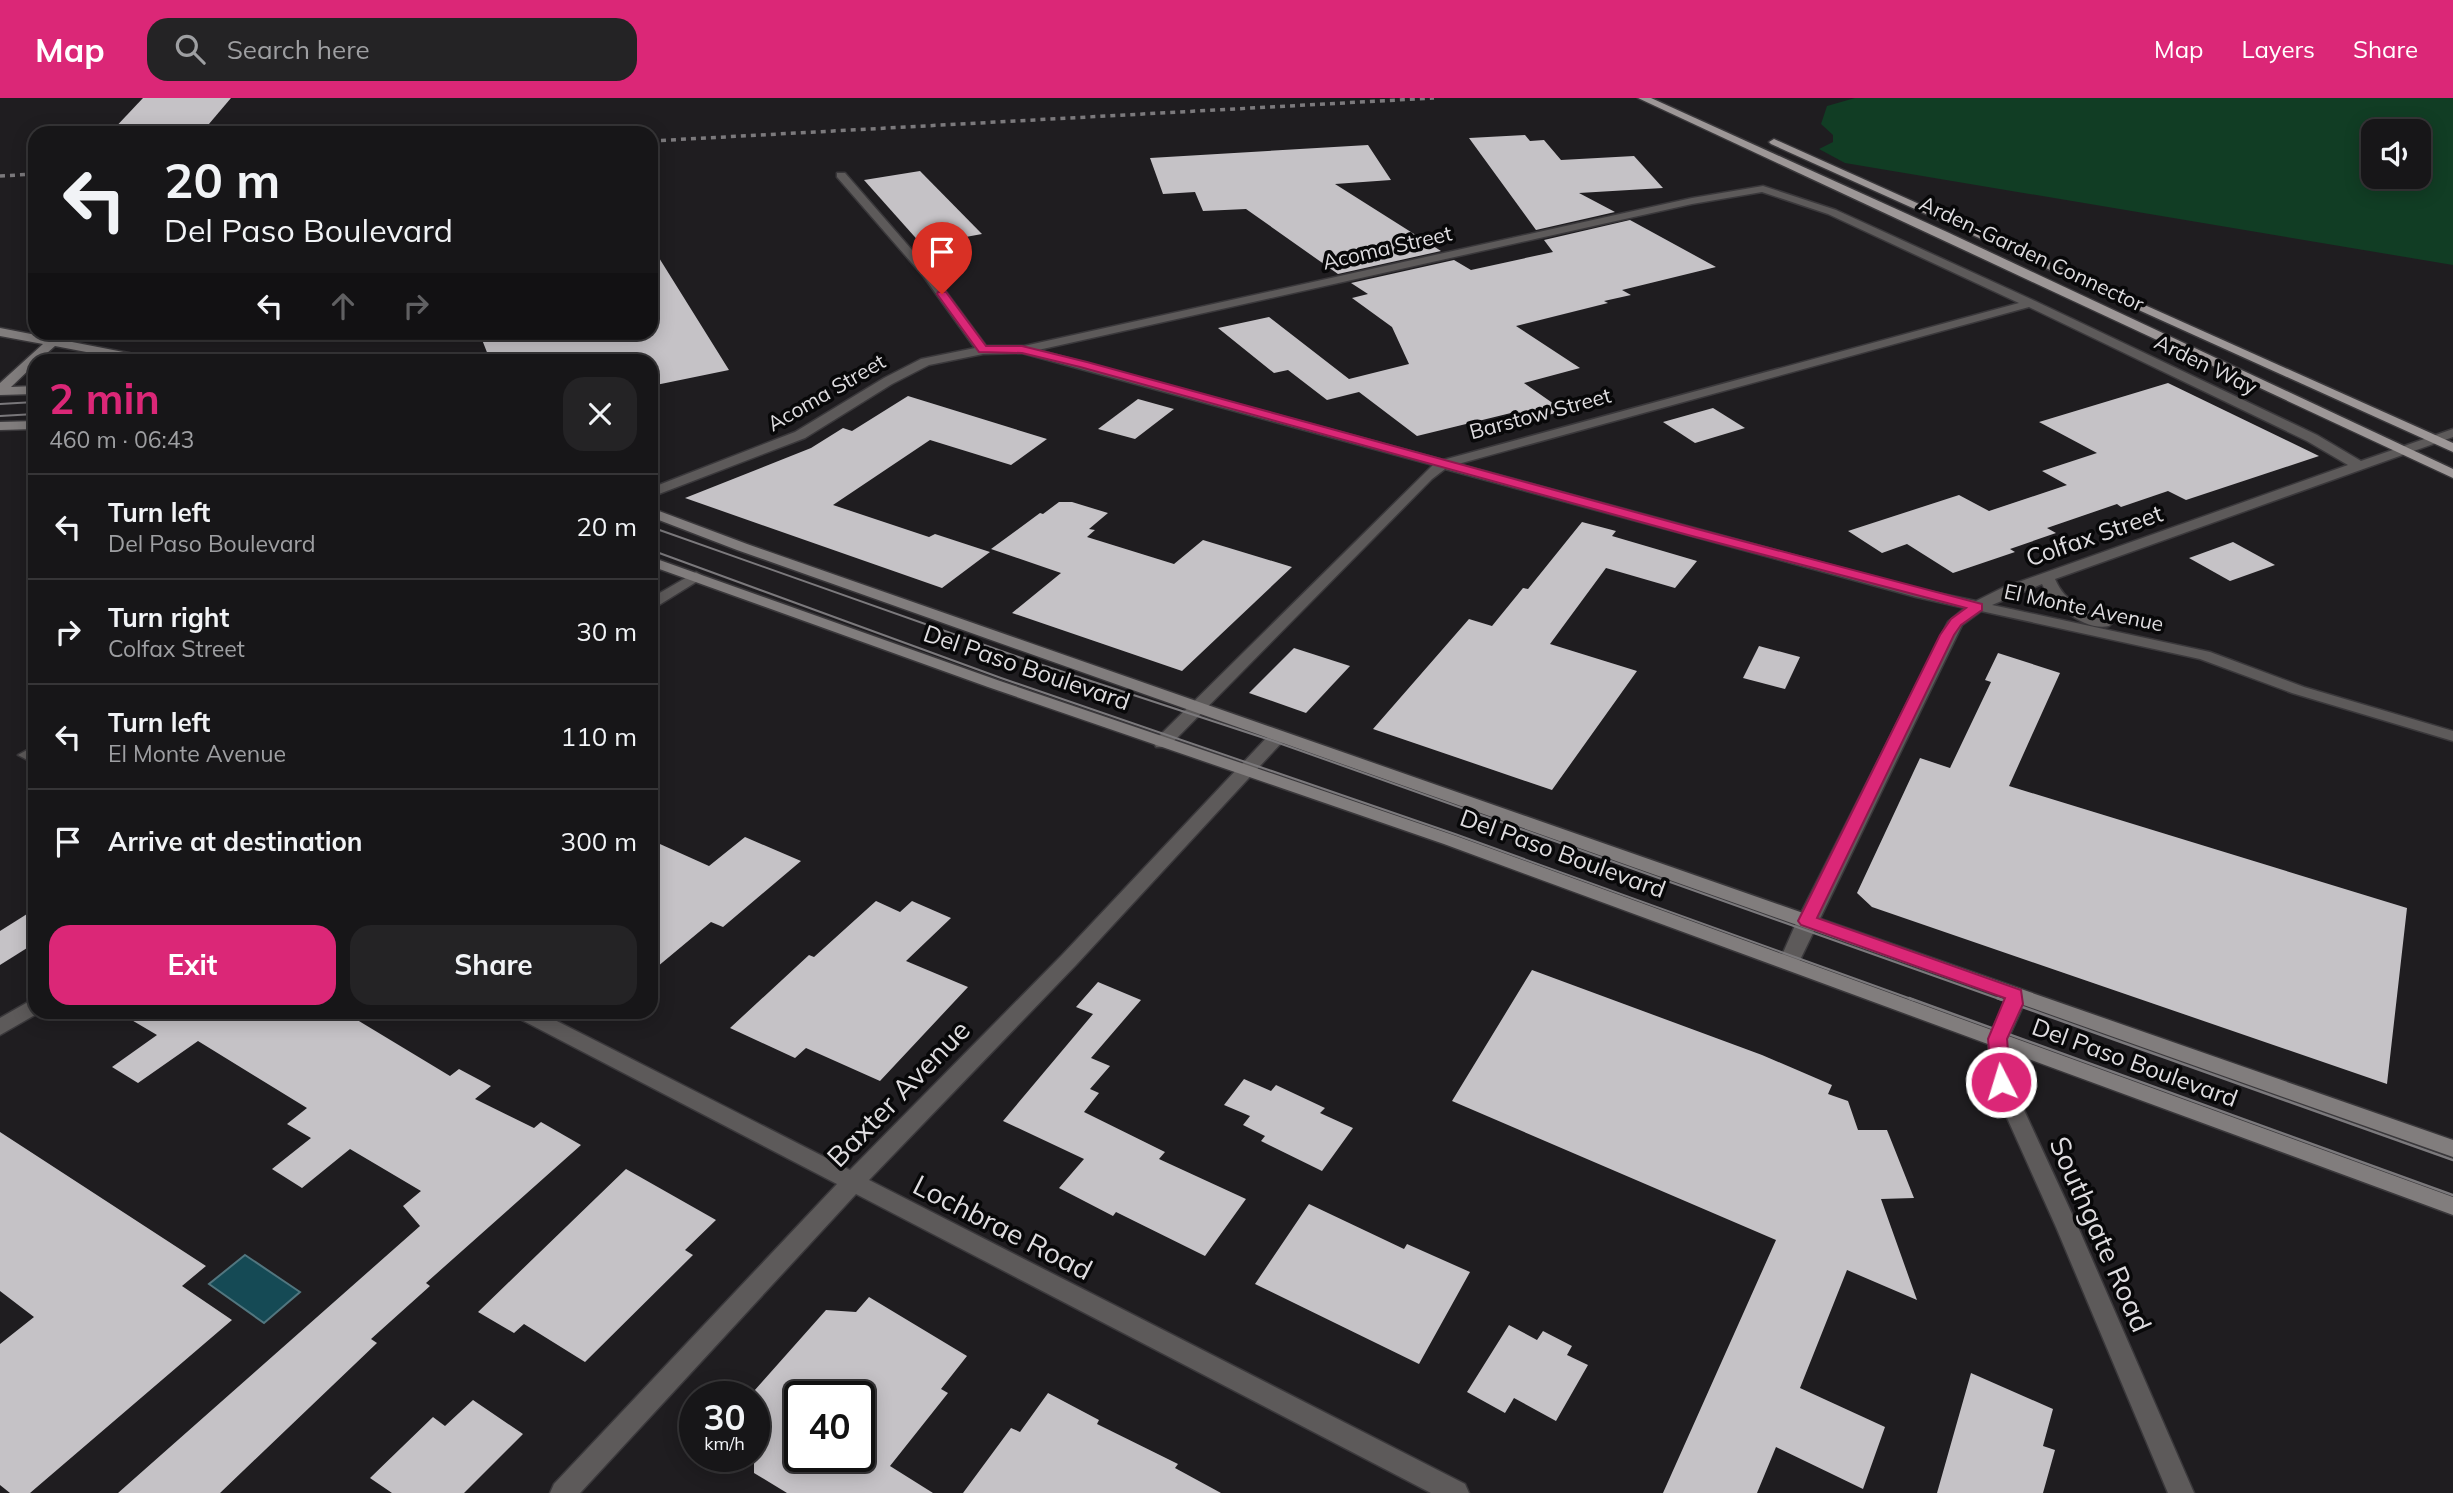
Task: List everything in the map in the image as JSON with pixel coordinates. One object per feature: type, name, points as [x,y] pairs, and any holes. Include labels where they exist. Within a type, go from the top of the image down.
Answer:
[{"type":"main road","name":"Arden-Garden Connector","points":[[1643,98],[1909,218],[2402,450]]},
{"type":"main road","name":"Arden-Garden Connector","points":[[1768,140],[2433,439]]},
{"type":"main road","points":[[0,332],[28,338]]},
{"type":"main road","points":[[37,340],[111,354]]},
{"type":"main road","points":[[39,354],[51,343]]},
{"type":"main road","points":[[0,390],[28,364]]},
{"type":"main road","points":[[0,390],[28,390]]},
{"type":"main road","points":[[0,426],[28,425]]},
{"type":"main road","points":[[2433,439],[2453,448]]},
{"type":"main road","points":[[2402,450],[2453,474]]},
{"type":"main road","name":"Del Paso Boulevard","points":[[658,514],[1278,736],[2453,1149]]},
{"type":"main road","name":"Del Paso Boulevard","points":[[658,563],[1162,743],[1437,835],[2453,1206]]},
{"type":"street","points":[[841,175],[928,275],[983,350]]},
{"type":"street","name":"Acoma Street","points":[[1022,349],[1705,198],[1763,189]]},
{"type":"street","name":"Arden Way","points":[[1763,189],[1861,224],[2031,303],[2312,438],[2359,466]]},
{"type":"street","name":"Barstow Street","points":[[1162,743],[1427,476],[1443,464],[2031,303]]},
{"type":"street","name":"El Monte Avenue","points":[[983,350],[1022,349],[1977,607],[2204,655],[2298,690],[2453,736]]},
{"type":"street","name":"Acoma Street","points":[[658,490],[792,439],[910,369],[946,356],[983,350]]},
{"type":"street","name":"Colfax Street","points":[[1789,962],[1947,635],[1956,622],[2007,591],[2453,433]]},
{"type":"street","points":[[658,600],[696,576]]},
{"type":"street","name":"El Monte Avenue","points":[[2047,578],[2057,597],[2076,613],[2175,648]]},
{"type":"street","name":"Baxter Avenue","points":[[563,1493],[852,1183],[1077,951],[1278,736]]},
{"type":"street","name":"Southgate Road","points":[[2014,995],[2014,1004],[1998,1039],[2001,1082],[2067,1227],[2181,1493]]},
{"type":"street","points":[[0,1028],[28,1010]]},
{"type":"street","name":"Lochbrae Road","points":[[536,1019],[1456,1493]]},
{"type":"green space","points":[[1855,98],[2453,98],[2453,265],[1845,163],[1819,149],[1833,142],[1833,135],[1821,124],[1827,106]]},
{"type":"water","points":[[245,1255],[300,1292],[264,1323],[209,1284]]},
{"type":"building","points":[[143,98],[231,98],[207,126],[117,126]]},
{"type":"building","points":[[1525,135],[1530,141],[1544,140],[1561,160],[1634,156],[1663,188],[1579,193],[1615,212],[1536,230],[1469,138]]},
{"type":"building","points":[[1368,145],[1391,180],[1335,184],[1441,251],[1338,274],[1246,209],[1203,211],[1195,192],[1163,194],[1150,158]]},
{"type":"building","points":[[920,171],[982,234],[922,245],[864,180]]},
{"type":"building","points":[[1630,220],[1716,267],[1622,290],[1631,295],[1516,326],[1580,368],[1524,383],[1564,411],[1524,421],[1511,413],[1417,436],[1359,392],[1327,400],[1288,370],[1274,373],[1218,328],[1269,317],[1349,379],[1409,364],[1392,327],[1352,298],[1368,294],[1351,283],[1454,260],[1471,270],[1553,252],[1544,240]]},
{"type":"building","points":[[658,256],[729,370],[658,385],[658,354],[488,354],[482,340],[658,340]]},
{"type":"building","points":[[2168,383],[2319,456],[2186,500],[2168,491],[2121,507],[2117,504],[2047,528],[2056,533],[2010,549],[2015,552],[1953,573],[1907,544],[1882,553],[1848,531],[1959,495],[1989,511],[2067,485],[2042,471],[2097,453],[2039,422]]},
{"type":"building","points":[[908,396],[1047,439],[1011,465],[930,440],[833,505],[929,537],[935,534],[990,552],[942,588],[685,498],[811,448],[843,428],[852,431]]},
{"type":"building","points":[[1138,399],[1174,409],[1135,439],[1098,429]]},
{"type":"building","points":[[1713,408],[1745,428],[1695,443],[1663,422]]},
{"type":"building","points":[[1059,502],[1072,502],[1108,513],[1089,529],[1095,530],[1087,537],[1174,564],[1203,540],[1292,567],[1182,671],[1012,613],[1061,573],[991,549]]},
{"type":"building","points":[[1582,522],[1616,531],[1612,536],[1697,561],[1675,588],[1606,568],[1550,644],[1637,671],[1552,790],[1373,729],[1469,619],[1492,626],[1523,588],[1528,589]]},
{"type":"building","points":[[2233,542],[2275,565],[2230,581],[2189,558]]},
{"type":"building","points":[[1759,646],[1800,657],[1785,689],[1743,678]]},
{"type":"building","points":[[1294,648],[1350,666],[1306,713],[1249,693]]},
{"type":"building","points":[[1998,653],[2060,673],[2009,786],[2407,908],[2387,1084],[1872,907],[1857,893],[1920,758],[1950,768],[1991,682],[1985,680]]},
{"type":"building","points":[[745,837],[801,861],[723,927],[711,922],[658,966],[658,843],[709,866]]},
{"type":"building","points":[[876,901],[900,912],[912,901],[951,918],[906,961],[968,987],[880,1081],[806,1048],[795,1058],[730,1028],[809,955],[814,957]]},
{"type":"building","points":[[28,913],[28,947],[0,965],[0,931]]},
{"type":"building","points":[[1532,970],[1762,1055],[1832,1085],[1828,1094],[1848,1101],[1858,1130],[1887,1130],[1914,1198],[1881,1199],[1917,1300],[1847,1270],[1800,1388],[1885,1427],[1863,1489],[1776,1447],[1757,1493],[1663,1493],[1776,1240],[1452,1101]]},
{"type":"building","points":[[1098,982],[1141,1000],[1091,1058],[1110,1066],[1090,1089],[1099,1093],[1084,1112],[1165,1152],[1159,1159],[1246,1199],[1205,1256],[1116,1212],[1113,1216],[1059,1188],[1084,1159],[1003,1121],[1093,1014],[1076,1007]]},
{"type":"building","points":[[130,1019],[356,1019],[450,1076],[459,1069],[491,1086],[475,1099],[534,1128],[541,1122],[581,1145],[426,1283],[430,1286],[371,1339],[377,1343],[220,1493],[118,1493],[420,1226],[403,1206],[421,1191],[350,1149],[302,1188],[272,1169],[311,1138],[287,1124],[307,1108],[198,1041],[138,1083],[112,1067],[157,1035]]},
{"type":"building","points":[[1244,1079],[1271,1091],[1276,1085],[1325,1108],[1320,1113],[1353,1128],[1322,1171],[1261,1141],[1265,1136],[1243,1125],[1250,1116],[1224,1105]]},
{"type":"building","points":[[0,1132],[206,1266],[182,1286],[232,1320],[30,1493],[10,1493],[0,1485],[0,1344],[34,1317],[0,1291]]},
{"type":"building","points":[[626,1169],[716,1220],[685,1250],[693,1255],[585,1362],[524,1324],[514,1333],[478,1312]]},
{"type":"building","points":[[1309,1204],[1404,1249],[1407,1244],[1470,1272],[1419,1364],[1255,1284]]},
{"type":"building","points":[[869,1297],[967,1356],[941,1389],[948,1393],[890,1466],[933,1493],[787,1493],[754,1473],[770,1472],[770,1381],[763,1381],[826,1310],[856,1312]]},
{"type":"building","points":[[1509,1325],[1537,1340],[1543,1331],[1572,1346],[1567,1355],[1588,1365],[1556,1421],[1514,1398],[1505,1413],[1467,1392]]},
{"type":"building","points":[[1971,1373],[2053,1409],[2043,1446],[2055,1450],[2043,1493],[1937,1493]]},
{"type":"building","points":[[1048,1393],[1099,1420],[1097,1424],[1178,1464],[1175,1468],[1221,1493],[963,1493],[1011,1428],[1020,1432]]},
{"type":"building","points":[[473,1400],[523,1434],[464,1493],[392,1493],[370,1478],[433,1417],[445,1426]]},
{"type":"tram line","points":[[0,404],[28,402]]},
{"type":"tram line","points":[[0,416],[28,414]]},
{"type":"tram line","points":[[658,529],[1024,659],[1273,741],[2002,1000]]},
{"type":"tram line","points":[[658,553],[1001,678],[1455,834],[1914,1000]]},
{"type":"tram line","points":[[1909,998],[2453,1195]]},
{"type":"tram line","points":[[1997,998],[2453,1160]]},
{"type":"railway","points":[[658,141],[1434,98]]},
{"type":"railway","points":[[0,176],[28,174]]},
{"type":"route","points":[[942,294],[983,350],[1022,349],[1037,352],[1921,594],[1977,607],[1956,622],[1947,635],[1807,921],[2014,995],[2014,1004],[1998,1039],[2001,1082]]}]
